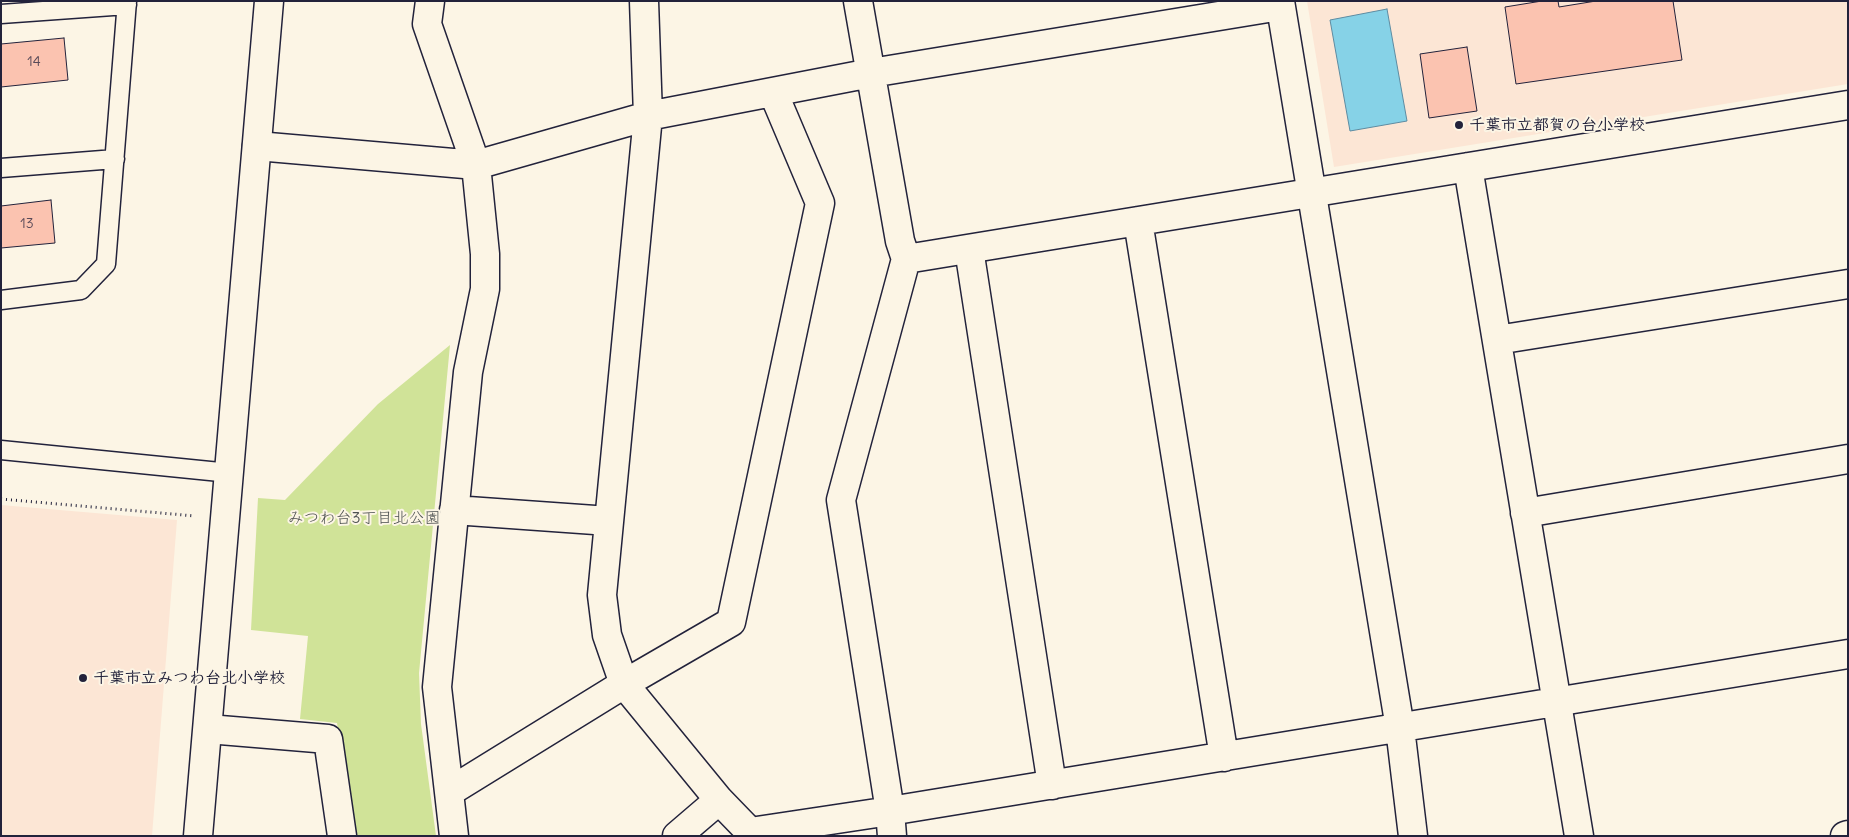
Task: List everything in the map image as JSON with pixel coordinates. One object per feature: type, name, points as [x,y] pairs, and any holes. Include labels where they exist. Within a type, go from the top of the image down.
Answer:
[{"type":"street","points":[[198,836],[269,1]]},
{"type":"street","points":[[430,1],[427,24],[476,165],[485,254],[485,289],[468,372],[437,687],[454,836]]},
{"type":"street","points":[[644,1],[648,116],[602,595],[607,635],[624,684],[719,800],[750,832],[891,824],[1052,785],[1848,654]]},
{"type":"street","points":[[858,1],[900,241],[906,259],[842,500],[891,824]]},
{"type":"street","points":[[257,146],[476,165],[648,116],[871,73],[1280,3],[1400,728],[1413,836]]},
{"type":"street","points":[[449,792],[624,684],[731,622],[820,202],[773,92]]},
{"type":"street","points":[[906,259],[1848,105]]},
{"type":"street","points":[[1468,167],[1579,836]]},
{"type":"street","points":[[1138,221],[1224,757]]},
{"type":"street","points":[[969,249],[1052,785]]},
{"type":"street","points":[[1497,340],[1848,284]]},
{"type":"street","points":[[1525,513],[1848,458]]},
{"type":"street","points":[[454,510],[609,521]]},
{"type":"street","points":[[208,729],[328,739],[342,836]]},
{"type":"street","points":[[677,836],[719,800]]},
{"type":"lane","points":[[1,14],[127,3],[106,264],[81,290],[1,300]]},
{"type":"lane","points":[[1,168],[115,159]]},
{"type":"lane","points":[[1,450],[230,472]]},
{"type":"path","points":[[1,500],[226,519]]},
{"type":"shaded area","name":"千葉市立都賀の台小学校","points":[[1307,1],[1848,1],[1848,84],[1334,167]]},
{"type":"shaded area","name":"千葉市立みつわ台北小学校","points":[[1,505],[177,520],[152,836],[1,836]]},
{"type":"green space","name":"みつわ台3丁目北公園","points":[[450,345],[419,673],[421,724],[436,836],[354,836],[337,723],[300,719],[308,636],[251,630],[258,498],[285,500],[378,404]]},
{"type":"water","points":[[1387,9],[1407,121],[1350,131],[1330,20]]},
{"type":"building","points":[[1542,1],[1558,1],[1559,7],[1596,1],[1673,1],[1682,60],[1516,84],[1505,7]]},
{"type":"building","points":[[64,38],[68,80],[1,87],[1,44]]},
{"type":"building","points":[[1467,47],[1477,111],[1429,118],[1420,54]]},
{"type":"building","points":[[51,200],[55,243],[1,248],[1,206]]},
{"type":"place","name":"千葉市立都賀の台小学校","points":[[1459,125]]},
{"type":"place","name":"千葉市立みつわ台北小学校","points":[[83,678]]}]
